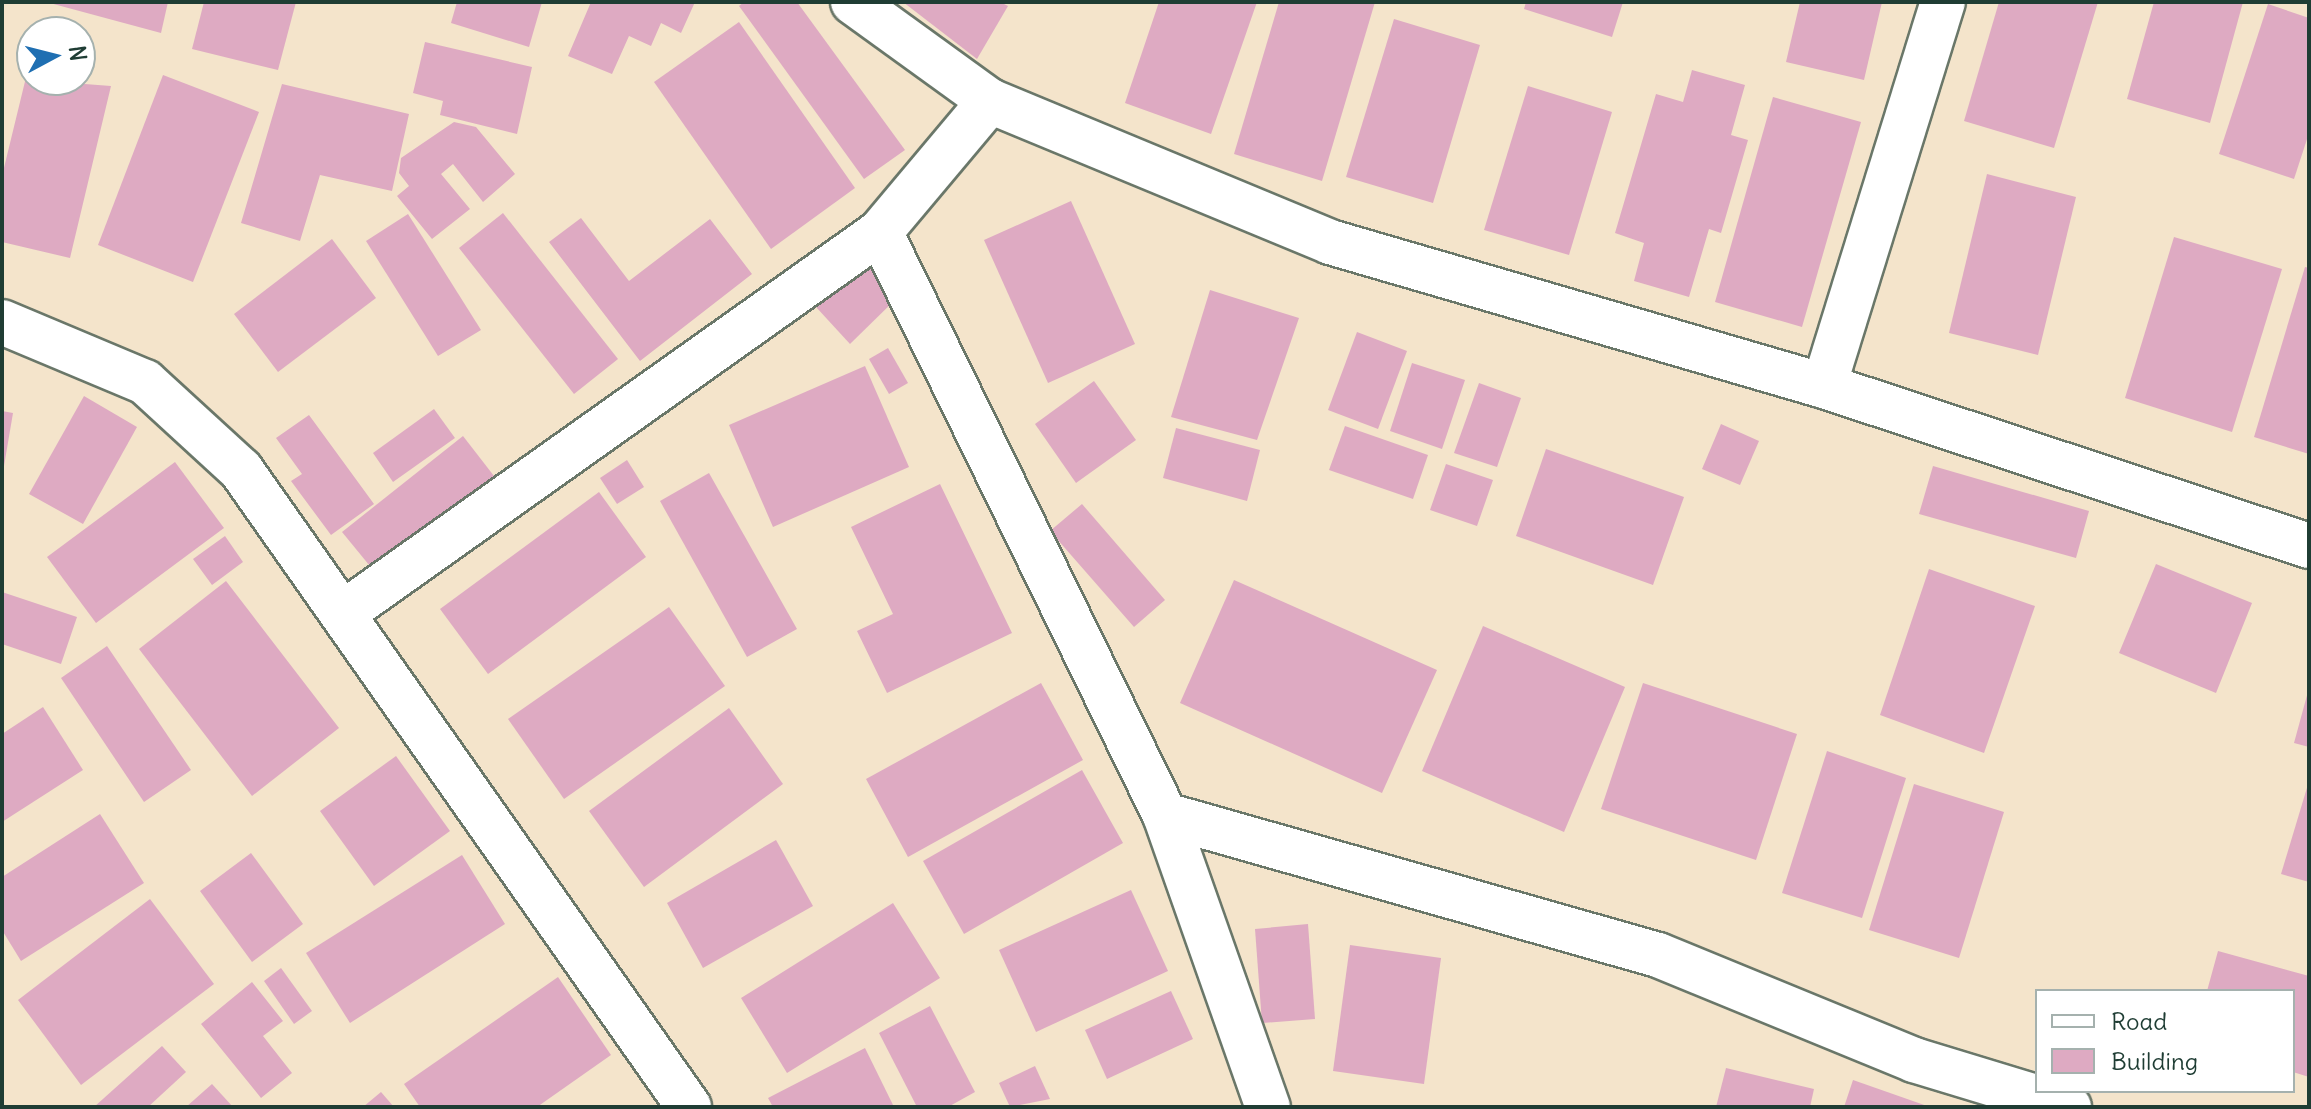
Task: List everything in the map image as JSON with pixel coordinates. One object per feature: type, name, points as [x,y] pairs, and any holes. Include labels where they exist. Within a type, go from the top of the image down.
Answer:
[{"type":"street","points":[[853,2],[990,101],[1330,242],[1824,386],[2309,546]]},
{"type":"street","points":[[1824,386],[1943,2]]},
{"type":"street","points":[[346,611],[880,232],[990,101]]},
{"type":"street","points":[[880,232],[1165,815],[1268,1107]]},
{"type":"street","points":[[2,322],[145,382],[241,470],[346,611],[689,1107]]},
{"type":"street","points":[[1165,815],[1658,955],[1914,1060],[2069,1107]]},
{"type":"building","points":[[46,2],[168,2],[161,33]]},
{"type":"building","points":[[204,2],[296,2],[278,70],[192,49]]},
{"type":"building","points":[[457,2],[542,2],[529,47],[451,23]]},
{"type":"building","points":[[591,2],[695,2],[681,33],[661,23],[651,46],[629,36],[612,74],[568,56]]},
{"type":"building","points":[[744,2],[797,2],[905,150],[864,179],[739,6]]},
{"type":"building","points":[[903,2],[1000,2],[1008,6],[977,59]]},
{"type":"building","points":[[1159,2],[1257,2],[1211,134],[1125,103]]},
{"type":"building","points":[[1279,2],[1375,2],[1322,181],[1234,154]]},
{"type":"building","points":[[1526,2],[1623,2],[1612,37],[1524,9]]},
{"type":"building","points":[[1800,2],[1882,2],[1864,80],[1786,62]]},
{"type":"building","points":[[1999,2],[2098,2],[2054,148],[1964,121]]},
{"type":"building","points":[[2154,2],[2243,2],[2210,123],[2127,99]]},
{"type":"building","points":[[2268,4],[2309,18],[2309,133],[2294,179],[2219,154]]},
{"type":"building","points":[[1394,19],[1480,45],[1433,203],[1346,177]]},
{"type":"building","points":[[739,22],[855,188],[771,249],[654,82]]},
{"type":"building","points":[[425,42],[532,67],[517,134],[440,115],[443,101],[413,93]]},
{"type":"building","points":[[1692,70],[1745,85],[1731,135],[1748,140],[1721,233],[1709,229],[1689,297],[1634,281],[1644,243],[1615,233],[1656,94],[1683,102]]},
{"type":"building","points":[[163,75],[259,112],[193,282],[98,245]]},
{"type":"building","points":[[282,84],[409,114],[392,191],[320,175],[300,241],[241,223]]},
{"type":"building","points":[[96,85],[111,86],[70,258],[2,242],[2,176],[21,96],[96,96]]},
{"type":"building","points":[[1528,86],[1612,112],[1569,255],[1484,230]]},
{"type":"building","points":[[1773,97],[1861,122],[1802,327],[1715,302]]},
{"type":"building","points":[[454,122],[476,127],[515,174],[483,202],[453,164],[441,174],[470,209],[432,239],[397,196],[409,186],[399,173],[401,158]]},
{"type":"building","points":[[1987,174],[2076,197],[2038,355],[1949,333]]},
{"type":"building","points":[[1071,201],[1135,344],[1048,383],[984,240]]},
{"type":"building","points":[[503,213],[618,359],[574,394],[459,248]]},
{"type":"building","points":[[408,214],[481,330],[438,356],[366,241]]},
{"type":"building","points":[[581,218],[629,281],[710,219],[752,274],[640,361],[549,242]]},
{"type":"building","points":[[2174,237],[2282,269],[2232,432],[2125,398]]},
{"type":"building","points":[[332,239],[376,298],[278,372],[234,314]]},
{"type":"building","points":[[864,261],[898,297],[850,344],[816,307]]},
{"type":"building","points":[[2305,267],[2309,268],[2309,454],[2254,437]]},
{"type":"building","points":[[1210,290],[1299,318],[1257,440],[1171,417]]},
{"type":"building","points":[[1357,332],[1407,351],[1378,429],[1328,410]]},
{"type":"building","points":[[888,348],[908,383],[889,394],[869,359]]},
{"type":"building","points":[[1412,363],[1465,380],[1442,449],[1390,431]]},
{"type":"building","points":[[865,366],[909,467],[773,527],[729,425]]},
{"type":"building","points":[[1094,381],[1136,440],[1076,483],[1035,424]]},
{"type":"building","points":[[1479,383],[1521,398],[1497,467],[1454,453]]},
{"type":"building","points":[[84,396],[137,427],[83,524],[29,494]]},
{"type":"building","points":[[434,409],[455,438],[393,482],[373,453]]},
{"type":"building","points":[[2,411],[13,413],[4,466],[2,466]]},
{"type":"building","points":[[309,415],[374,504],[331,535],[291,481],[302,474],[276,438]]},
{"type":"building","points":[[1721,424],[1759,441],[1740,485],[1702,469]]},
{"type":"building","points":[[1345,426],[1428,455],[1413,499],[1329,470]]},
{"type":"building","points":[[1176,428],[1260,450],[1247,501],[1163,478]]},
{"type":"building","points":[[463,436],[494,476],[374,571],[342,532]]},
{"type":"building","points":[[1546,449],[1684,497],[1653,585],[1516,536]]},
{"type":"building","points":[[627,460],[644,487],[617,504],[600,478]]},
{"type":"building","points":[[175,462],[224,528],[96,623],[47,557]]},
{"type":"building","points":[[1446,464],[1493,480],[1477,526],[1430,510]]},
{"type":"building","points":[[1933,466],[2089,511],[2076,558],[1919,514]]},
{"type":"building","points":[[709,473],[797,629],[747,657],[660,501]]},
{"type":"building","points":[[940,484],[1012,633],[887,693],[857,631],[893,614],[851,527]]},
{"type":"building","points":[[599,492],[646,557],[488,674],[440,609]]},
{"type":"building","points":[[1082,504],[1165,600],[1134,627],[1050,531]]},
{"type":"building","points":[[225,536],[243,562],[212,585],[193,559]]},
{"type":"building","points":[[2156,564],[2252,603],[2216,693],[2119,653]]},
{"type":"building","points":[[1929,569],[2035,606],[1984,753],[1880,715]]},
{"type":"building","points":[[1234,580],[1437,670],[1382,793],[1180,703]]},
{"type":"building","points":[[226,581],[339,728],[252,796],[139,649]]},
{"type":"building","points":[[2,592],[77,617],[61,664],[2,644]]},
{"type":"building","points":[[669,607],[725,686],[564,799],[508,719]]},
{"type":"building","points":[[1483,626],[1625,687],[1564,832],[1422,771]]},
{"type":"building","points":[[107,646],[191,770],[144,802],[61,678]]},
{"type":"building","points":[[1041,683],[1083,760],[908,857],[866,779]]},
{"type":"building","points":[[1643,683],[1797,734],[1756,860],[1601,809]]},
{"type":"building","points":[[2309,688],[2309,747],[2294,743]]},
{"type":"building","points":[[43,707],[83,770],[2,822],[2,734]]},
{"type":"building","points":[[729,708],[783,784],[644,887],[589,811]]},
{"type":"building","points":[[1827,751],[1906,778],[1862,918],[1782,893]]},
{"type":"building","points":[[396,756],[450,831],[374,886],[320,811]]},
{"type":"building","points":[[1082,770],[1123,843],[964,934],[923,861]]},
{"type":"building","points":[[2309,781],[2309,882],[2281,874]]},
{"type":"building","points":[[1914,784],[2004,812],[1959,958],[1869,930]]},
{"type":"building","points":[[100,814],[144,883],[21,961],[2,930],[2,877]]},
{"type":"building","points":[[776,840],[813,906],[703,968],[667,903]]},
{"type":"building","points":[[251,853],[303,924],[252,962],[200,891]]},
{"type":"building","points":[[462,855],[505,924],[350,1023],[306,953]]},
{"type":"building","points":[[1131,890],[1168,971],[1036,1032],[999,950]]},
{"type":"building","points":[[150,899],[214,984],[81,1085],[18,1000]]},
{"type":"building","points":[[893,903],[940,978],[787,1073],[741,998]]},
{"type":"building","points":[[1308,924],[1315,1019],[1262,1023],[1255,929]]},
{"type":"building","points":[[1350,945],[1441,958],[1424,1084],[1333,1071]]},
{"type":"building","points":[[2218,951],[2309,976],[2309,1077],[2295,1073],[2295,989],[2208,989]]},
{"type":"building","points":[[281,968],[312,1011],[294,1024],[264,981]]},
{"type":"building","points":[[558,977],[611,1055],[537,1107],[420,1107],[404,1084]]},
{"type":"building","points":[[252,982],[283,1021],[263,1036],[292,1073],[261,1098],[201,1024]]},
{"type":"building","points":[[1171,991],[1193,1039],[1107,1079],[1085,1030]]},
{"type":"building","points":[[930,1006],[975,1092],[948,1107],[917,1107],[879,1033]]},
{"type":"building","points":[[162,1046],[186,1072],[148,1107],[94,1107]]},
{"type":"building","points":[[865,1048],[894,1107],[773,1107],[768,1098]]},
{"type":"building","points":[[1035,1066],[1050,1099],[1010,1107],[999,1083]]},
{"type":"building","points":[[1726,1068],[1814,1089],[1810,1107],[1716,1107]]},
{"type":"building","points":[[1853,1080],[1930,1107],[1844,1107]]},
{"type":"building","points":[[212,1084],[233,1107],[186,1107]]},
{"type":"building","points":[[381,1092],[394,1107],[363,1107]]}]
